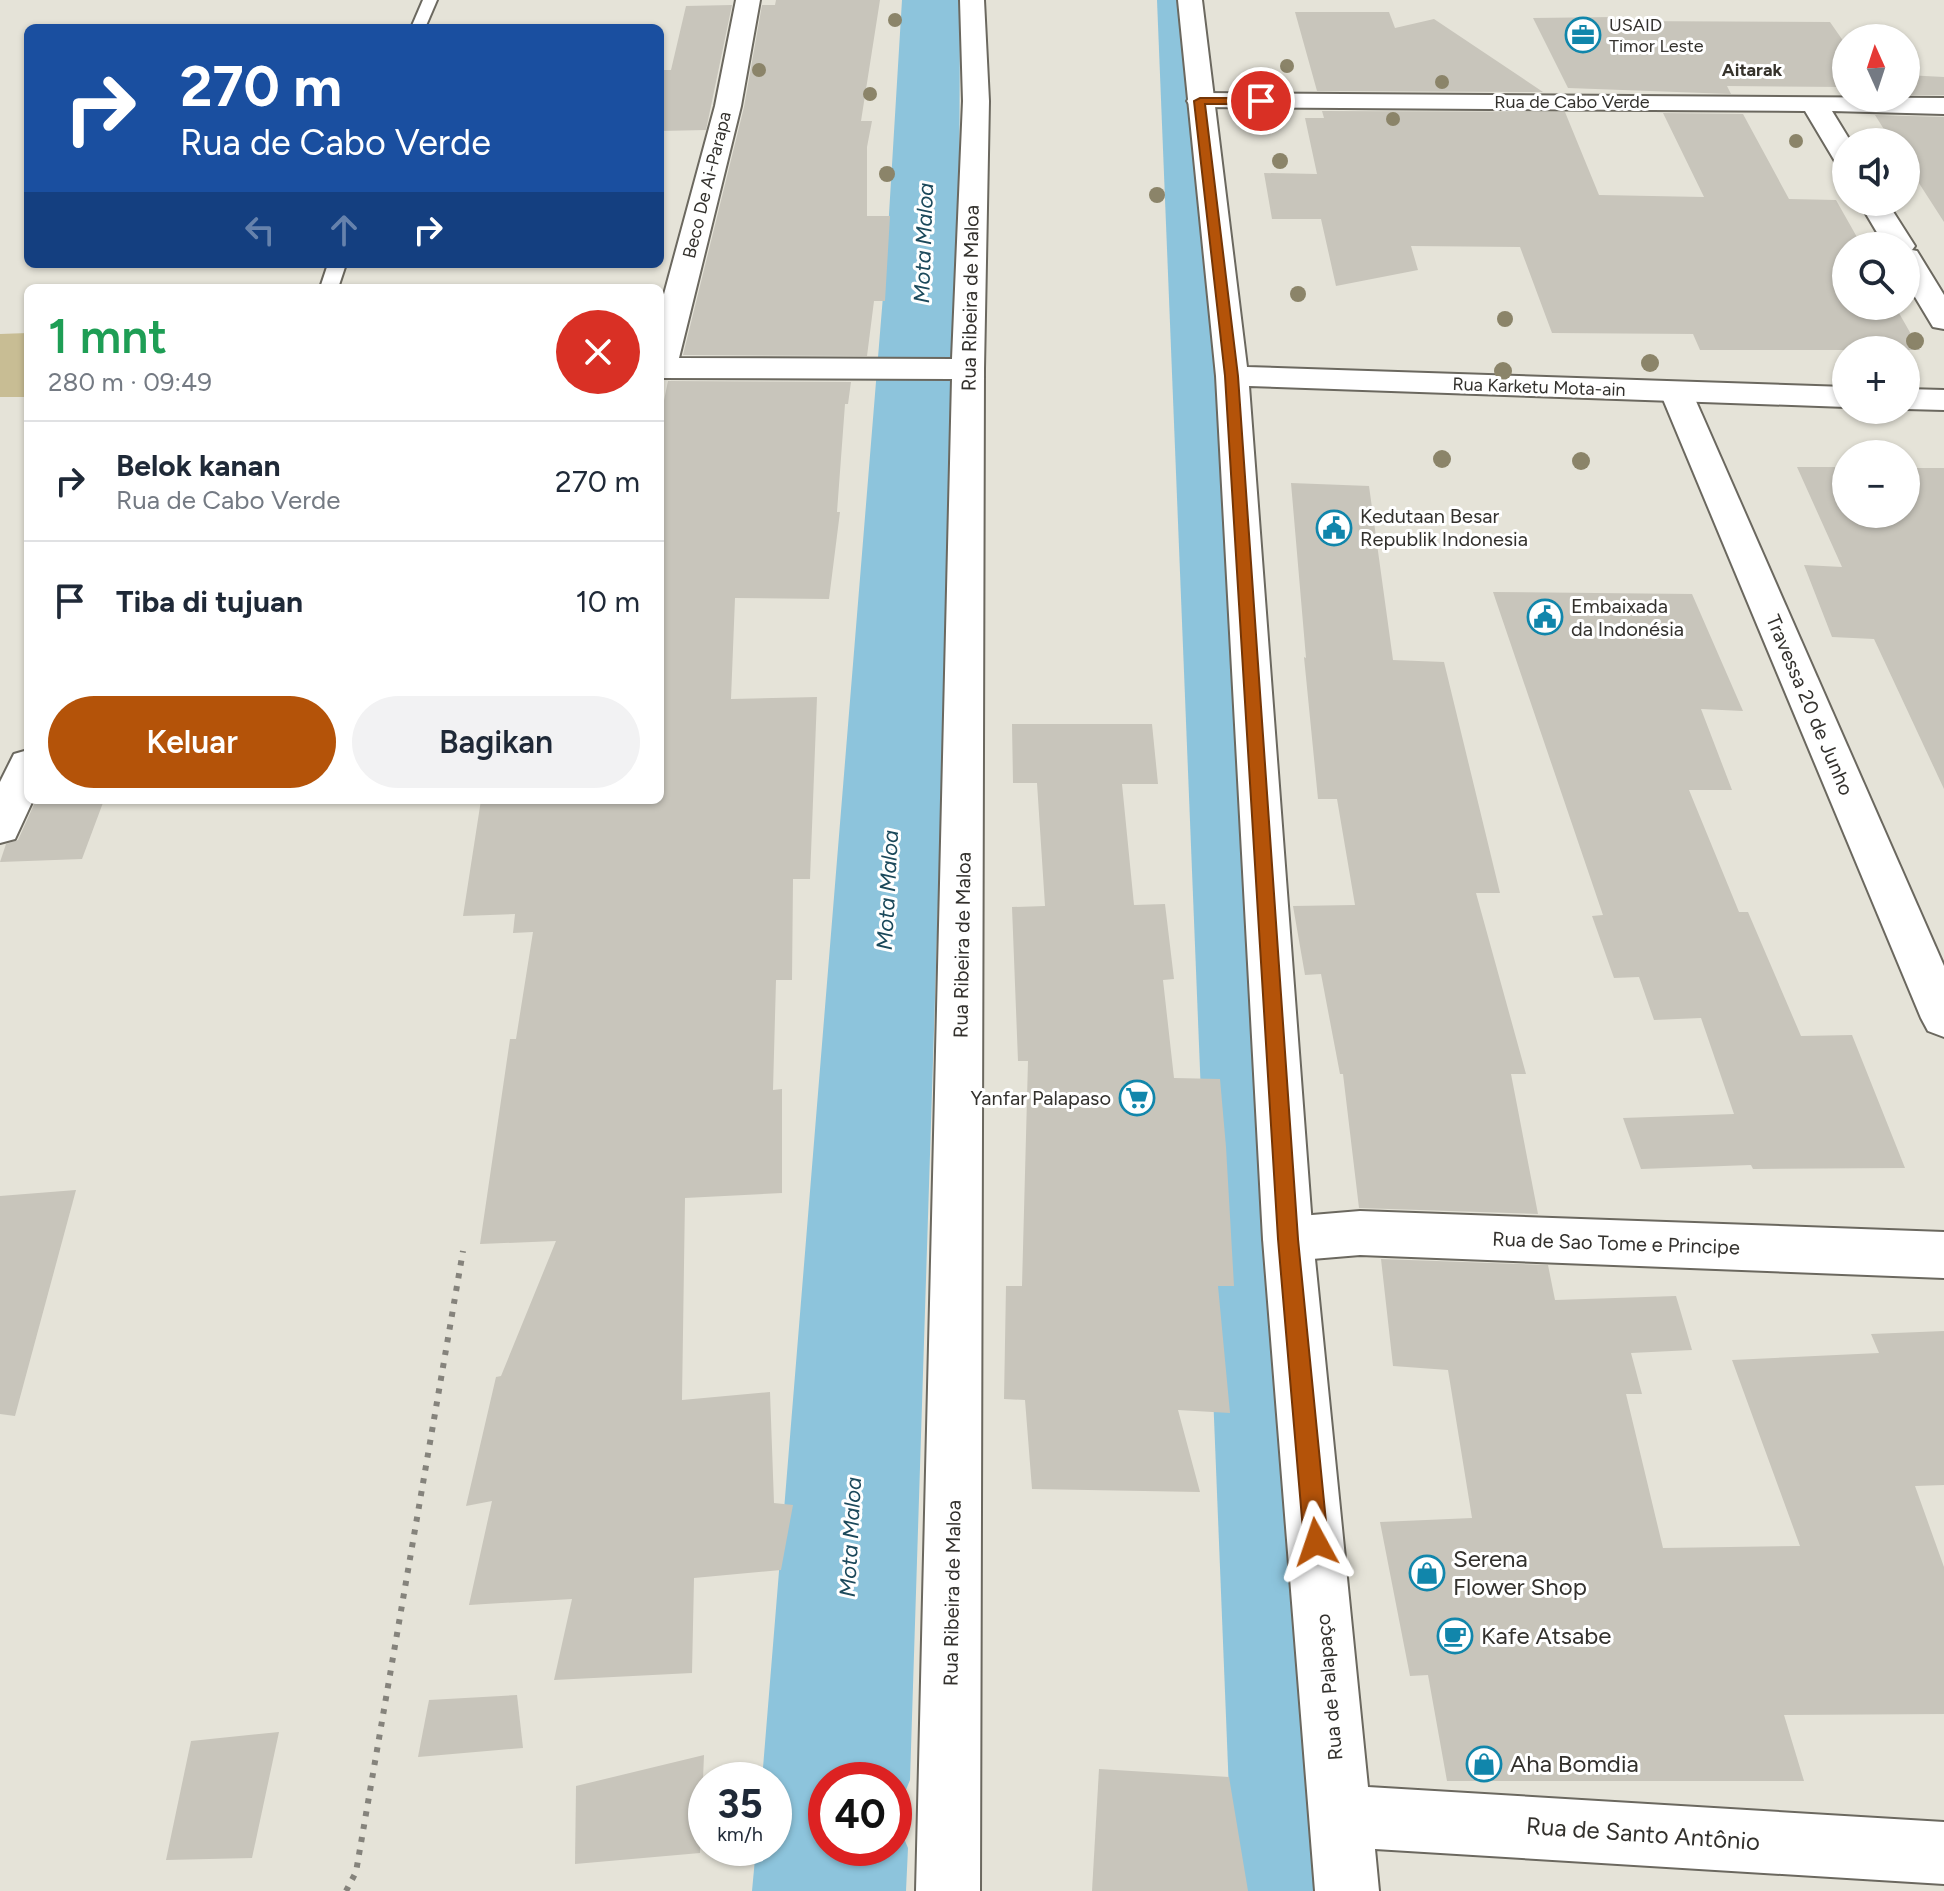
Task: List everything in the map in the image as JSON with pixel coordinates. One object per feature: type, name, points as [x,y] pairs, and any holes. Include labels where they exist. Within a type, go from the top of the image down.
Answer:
[{"type":"street","name":"Beco De Ai-Parapa","points":[[664,352],[728,106],[748,0]]},
{"type":"street","name":"Rua Ribeira de Maloa","points":[[948,1891],[968,369],[976,101],[972,0]]},
{"type":"street","name":"Rua de Palapaço","points":[[1190,0],[1232,376],[1288,1239],[1347,1891]]},
{"type":"street","name":"Rua de Cabo Verde","points":[[1200,101],[1944,106]]},
{"type":"street","points":[[1814,103],[1832,133]]},
{"type":"street","points":[[1920,280],[1944,320]]},
{"type":"street","points":[[664,367],[968,369]]},
{"type":"street","name":"Rua Karketu Mota-ain","points":[[1232,376],[1832,397]]},
{"type":"street","name":"Travessa 20 de Junho","points":[[1676,392],[1944,1018]]},
{"type":"street","points":[[1920,399],[1944,400]]},
{"type":"street","points":[[0,828],[24,773]]},
{"type":"street","name":"Rua de Sao Tome e Principe","points":[[1288,1239],[1360,1233],[1944,1255]]},
{"type":"street","name":"Rua de Santo Antônio","points":[[1341,1816],[1944,1853]]},
{"type":"lane","points":[[420,24],[430,0]]},
{"type":"path","points":[[346,1891],[356,1872],[383,1726],[400,1607],[463,1251]]},
{"type":"shaded area","points":[[24,333],[24,397],[0,397],[0,334]]},
{"type":"building","points":[[776,0],[880,0],[861,121],[872,121],[867,147],[867,216],[890,216],[885,301],[874,301],[867,356],[683,355],[744,107],[762,5],[775,5]]},
{"type":"building","points":[[732,5],[706,130],[664,131],[664,70],[671,70],[686,6]]},
{"type":"building","points":[[1295,12],[1389,12],[1395,28],[1434,19],[1543,92],[1317,91]]},
{"type":"building","points":[[1533,18],[1830,22],[1832,87],[1727,86],[1731,94],[1568,88]]},
{"type":"building","points":[[1920,76],[1944,77],[1944,95],[1920,95]]},
{"type":"building","points":[[1322,111],[1565,112],[1599,195],[1704,197],[1663,113],[1743,114],[1789,199],[1832,200],[1832,216],[1845,216],[1854,232],[1832,232],[1832,320],[1903,320],[1912,336],[1832,336],[1832,350],[1700,350],[1693,334],[1552,333],[1520,247],[1411,246],[1418,270],[1336,286],[1321,219],[1272,219],[1264,173],[1317,174],[1305,118],[1324,118]]},
{"type":"building","points":[[1875,115],[1944,117],[1944,222],[1920,185],[1920,128],[1883,128]]},
{"type":"building","points":[[668,381],[851,382],[848,404],[845,404],[837,512],[840,512],[829,599],[735,598],[731,699],[817,697],[810,879],[793,879],[792,980],[776,980],[773,1090],[782,1089],[782,1193],[685,1198],[682,1400],[770,1392],[774,1503],[793,1505],[781,1570],[694,1578],[692,1673],[554,1680],[572,1599],[469,1605],[492,1501],[466,1506],[496,1377],[501,1376],[556,1241],[480,1244],[510,1039],[516,1039],[533,932],[513,933],[515,914],[463,916],[480,804],[664,804],[664,400]]},
{"type":"building","points":[[1797,467],[1832,467],[1832,528],[1920,528],[1920,468],[1944,468],[1944,789],[1874,639],[1832,637],[1804,565],[1842,567]]},
{"type":"building","points":[[1291,483],[1369,486],[1393,660],[1444,662],[1500,893],[1476,893],[1526,1074],[1511,1074],[1538,1214],[1359,1208],[1343,1074],[1340,1074],[1321,974],[1305,975],[1293,906],[1355,905],[1337,799],[1318,799]]},
{"type":"building","points":[[1493,592],[1692,594],[1743,711],[1701,709],[1732,790],[1689,790],[1739,912],[1748,912],[1801,1036],[1852,1035],[1905,1168],[1753,1169],[1751,1165],[1641,1169],[1623,1118],[1734,1114],[1701,1018],[1654,1020],[1639,977],[1614,978],[1592,916],[1603,915]]},
{"type":"building","points":[[1012,724],[1152,724],[1158,784],[1122,784],[1134,905],[1165,904],[1174,979],[1163,980],[1174,1078],[1220,1079],[1226,1147],[1234,1286],[1218,1286],[1230,1413],[1178,1410],[1200,1492],[1032,1489],[1025,1400],[1004,1399],[1006,1286],[1022,1286],[1028,1061],[1018,1061],[1012,907],[1045,906],[1037,783],[1013,783]]},
{"type":"building","points":[[34,804],[103,804],[82,859],[0,862],[6,844],[18,840]]},
{"type":"building","points":[[76,1190],[15,1416],[0,1414],[0,1196]]},
{"type":"building","points":[[1381,1259],[1548,1265],[1555,1300],[1676,1296],[1692,1350],[1631,1353],[1642,1394],[1626,1394],[1663,1548],[1800,1546],[1732,1360],[1879,1353],[1871,1334],[1944,1331],[1944,1485],[1915,1486],[1944,1567],[1944,1714],[1784,1715],[1804,1781],[1447,1781],[1428,1675],[1410,1676],[1380,1522],[1472,1518],[1448,1370],[1393,1366]]},
{"type":"building","points":[[517,1695],[523,1748],[418,1757],[429,1700]]},
{"type":"building","points":[[279,1732],[252,1858],[166,1860],[191,1741]]},
{"type":"building","points":[[704,1755],[704,1762],[688,1762],[688,1854],[575,1864],[576,1786]]},
{"type":"building","points":[[1099,1769],[1229,1777],[1248,1891],[1092,1891]]},
{"type":"waterway","name":"Mota Maloa","points":[[837,1762],[923,247],[931,0]]},
{"type":"waterway","points":[[878,1762],[945,0]]},
{"type":"waterway","points":[[1174,0],[1278,1891]]},
{"type":"waterway","name":"Mota Maloa","points":[[829,1891],[831,1866]]},
{"type":"waterway","points":[[874,1891],[875,1866]]},
{"type":"place","name":"USAID Timor Leste","points":[[1583,35]]},
{"type":"place","name":"Kedutaan Besar Republik Indonesia","points":[[1334,528]]},
{"type":"place","name":"Embaixada da Indonésia","points":[[1545,617]]},
{"type":"place","name":"Yanfar Palapaso","points":[[1137,1098]]},
{"type":"place","name":"Serena Flower Shop","points":[[1427,1573]]},
{"type":"place","name":"Kafe Atsabe","points":[[1455,1636]]},
{"type":"place","name":"Aha Bomdia","points":[[1484,1764]]},
{"type":"district","name":"Aitarak","points":[[1752,70]]},
{"type":"route","points":[[1261,101],[1200,101],[1232,376],[1288,1239],[1316,1542]]}]
